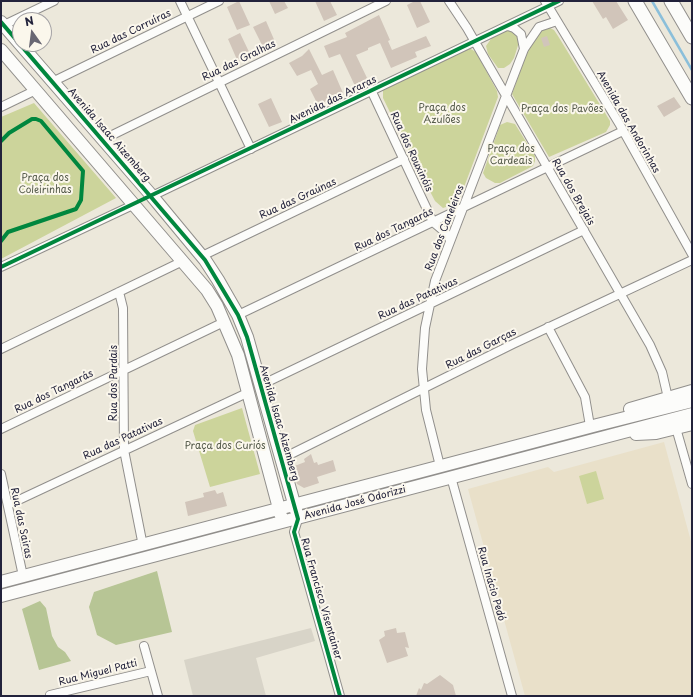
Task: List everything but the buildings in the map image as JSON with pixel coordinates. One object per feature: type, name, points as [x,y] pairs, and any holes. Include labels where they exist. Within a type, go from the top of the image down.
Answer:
[{"type":"main road","points":[[635,1],[692,98]]},
{"type":"main road","points":[[671,1],[692,37]]},
{"type":"main road","name":"Avenida Isaac Aizemberg","points":[[2,24],[152,196],[202,256],[218,280],[238,315],[247,337],[295,506]]},
{"type":"main road","points":[[1,50],[207,290],[224,322],[238,355],[283,523]]},
{"type":"main road","points":[[133,204],[152,196]]},
{"type":"main road","name":"Avenida José Odorizzi","points":[[594,425],[622,411],[692,391]]},
{"type":"main road","name":"Avenida José Odorizzi","points":[[1,582],[295,506],[594,425],[687,402]]},
{"type":"main road","name":"Avenida José Odorizzi","points":[[616,434],[644,434],[676,428],[690,418]]},
{"type":"main road","name":"Avenida José Odorizzi","points":[[1,596],[283,523],[616,434],[690,418]]},
{"type":"main road","points":[[295,506],[298,519]]},
{"type":"street","points":[[2,24],[54,1]]},
{"type":"street","points":[[180,1],[251,149]]},
{"type":"street","name":"Rua das Corruíras","points":[[52,82],[219,1]]},
{"type":"street","name":"Rua das Gralhas","points":[[102,140],[386,1]]},
{"type":"street","name":"Rua dos Brejais","points":[[449,1],[475,41],[650,345],[662,372],[668,398]]},
{"type":"street","name":"Avenida das Araras","points":[[522,20],[536,7],[540,1]]},
{"type":"street","name":"Avenida das Araras","points":[[152,196],[371,90],[522,20],[546,4],[559,1]]},
{"type":"street","name":"Avenida das Andorinhas","points":[[546,4],[623,131],[692,254]]},
{"type":"street","name":"Rua dos Caneleiros","points":[[440,466],[426,410],[423,390],[423,352],[429,305],[450,240],[524,49],[539,27],[557,20]]},
{"type":"street","points":[[508,26],[514,28],[521,34],[524,49]]},
{"type":"street","points":[[1,107],[36,90]]},
{"type":"street","name":"Rua dos Rouxinóis","points":[[371,90],[433,222],[446,233],[450,240]]},
{"type":"street","name":"Rua dos Tangarás","points":[[238,315],[623,131]]},
{"type":"street","name":"Rua das Graúnas","points":[[202,256],[404,159]]},
{"type":"street","points":[[1,267],[133,204]]},
{"type":"street","name":"Rua das Patativas","points":[[261,385],[584,230]]},
{"type":"street","name":"Rua das Garças","points":[[281,459],[324,436],[423,390],[548,327],[692,260]]},
{"type":"street","points":[[1,350],[183,261]]},
{"type":"street","name":"Rua dos Pardais","points":[[119,292],[123,308],[124,450],[143,546]]},
{"type":"street","name":"Rua dos Tangarás","points":[[1,429],[224,322]]},
{"type":"street","points":[[548,327],[582,392],[594,425]]},
{"type":"street","name":"Rua das Patativas","points":[[8,505],[247,393]]},
{"type":"street","points":[[676,428],[692,484]]},
{"type":"street","name":"Rua das Sairas","points":[[1,474],[23,576]]},
{"type":"street","name":"Rua Inácio Pedó","points":[[451,477],[512,696]]},
{"type":"street","name":"Rua Francisco Visentainer","points":[[298,519],[294,532],[340,696]]},
{"type":"street","name":"Rua Francisco Visentainer","points":[[283,523],[294,532]]},
{"type":"street","points":[[144,646],[158,696]]},
{"type":"street","name":"Rua Miguel Patti","points":[[50,695],[151,671]]},
{"type":"shaded area","points":[[664,442],[692,545],[692,696],[525,696],[468,489],[548,467],[554,472]]},
{"type":"shaded area","points":[[311,628],[315,641],[256,658],[266,696],[193,696],[184,660]]},
{"type":"green space","name":"Praça dos Pavões","points":[[548,27],[554,30],[558,36],[610,121],[610,125],[606,132],[549,157],[512,94],[533,36],[538,31]]},
{"type":"green space","points":[[505,30],[511,30],[520,39],[514,58],[510,64],[504,68],[498,68],[488,54],[486,46],[493,36]]},
{"type":"green space","name":"Praça dos Azulões","points":[[469,48],[476,52],[497,91],[498,97],[458,203],[443,208],[435,201],[406,145],[383,98],[383,90]]},
{"type":"green space","name":"Praça dos Coleirinhas","points":[[34,103],[116,198],[1,259],[1,117]]},
{"type":"green space","name":"Praça dos Cardeais","points":[[507,122],[515,124],[535,156],[535,161],[533,166],[500,183],[495,183],[486,178],[483,173],[500,125]]},
{"type":"green space","name":"Praça dos Curiós","points":[[242,408],[260,474],[210,487],[193,431],[195,425]]},
{"type":"green space","points":[[596,471],[604,499],[587,504],[579,476]]},
{"type":"green space","points":[[157,571],[172,632],[116,645],[97,635],[89,607],[94,592]]},
{"type":"green space","points":[[40,601],[46,608],[52,636],[58,647],[65,652],[71,661],[39,670],[22,609]]},
{"type":"waterway","points":[[652,1],[692,70]]},
{"type":"cycle path","points":[[1,267],[559,1]]},
{"type":"cycle path","points":[[1,22],[205,260],[238,315],[247,337],[298,519],[294,532],[340,696]]},
{"type":"cycle path","points":[[1,141],[9,133],[32,119],[36,119],[41,121],[83,171],[81,200],[76,209],[8,232],[1,241]]}]
